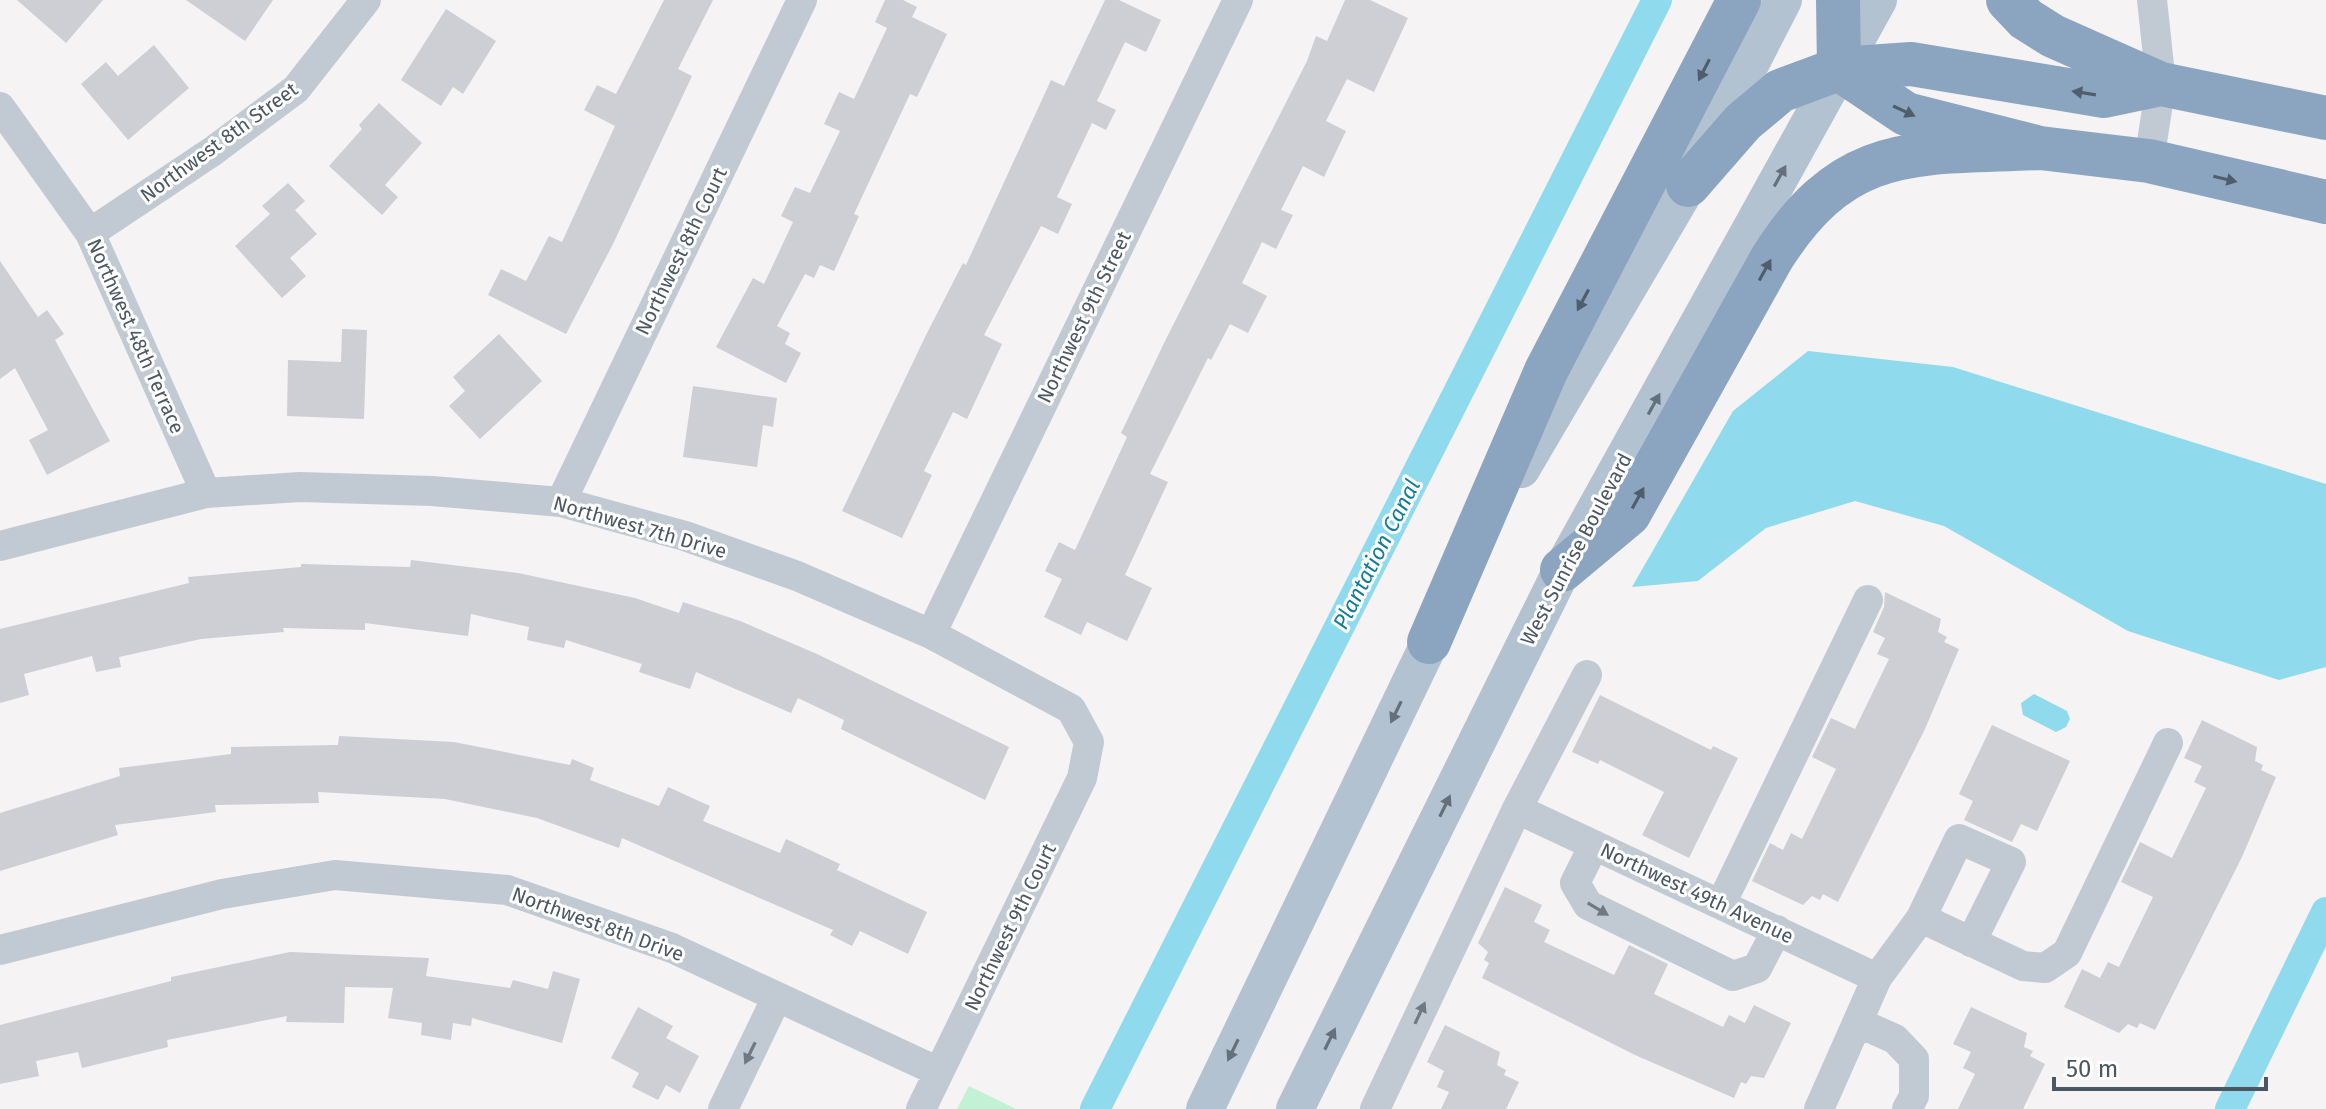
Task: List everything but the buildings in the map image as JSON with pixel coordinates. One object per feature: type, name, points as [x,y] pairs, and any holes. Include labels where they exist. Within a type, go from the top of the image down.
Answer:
[{"type":"highway","points":[[1429,642],[1546,371],[1739,0]]},
{"type":"highway","points":[[1838,0],[1839,69]]},
{"type":"highway","points":[[2008,0],[2026,19],[2053,36],[2161,84],[2326,118]]},
{"type":"highway","points":[[1688,185],[1743,122],[1780,91],[1839,69],[1911,64],[2104,96],[2161,84]]},
{"type":"highway","points":[[1839,69],[1906,114],[2040,148],[2149,161],[2326,202]]},
{"type":"highway","points":[[1562,570],[1629,514],[1772,258],[1794,222],[1822,194],[1865,167],[1913,154],[2040,148]]},
{"type":"main road","points":[[1205,1109],[1429,642],[1520,471],[1688,185],[1783,0]]},
{"type":"main road","name":"West Sunrise Boulevard","points":[[1295,1109],[1562,570],[1878,0]]},
{"type":"street","name":"Northwest 8th Street","points":[[90,233],[213,151],[296,89],[366,0]]},
{"type":"street","name":"Northwest 8th Court","points":[[561,502],[802,0]]},
{"type":"street","name":"Northwest 9th Street","points":[[931,634],[1238,0]]},
{"type":"street","points":[[2149,161],[2161,84],[2152,0]]},
{"type":"street","name":"Northwest 48th Terrace","points":[[0,107],[90,233],[206,493]]},
{"type":"street","name":"Northwest 7th Drive","points":[[0,546],[206,493],[300,487],[432,491],[561,502],[685,536],[797,576],[931,634],[1071,709],[1089,742]]},
{"type":"street","points":[[1721,904],[1868,600]]},
{"type":"street","points":[[1375,1109],[1517,809],[1587,675]]},
{"type":"street","name":"Northwest 9th Court","points":[[921,1109],[1082,778],[1089,742]]},
{"type":"street","points":[[1921,918],[2023,966],[2045,968],[2067,953],[2168,743]]},
{"type":"street","name":"Northwest 49th Avenue","points":[[1517,809],[1877,978]]},
{"type":"street","points":[[1819,1109],[1877,978],[1921,918],[1959,839],[2011,862],[1971,942]]},
{"type":"street","points":[[1594,845],[1575,883],[1588,905],[1733,976],[1757,968],[1777,930]]},
{"type":"street","name":"Northwest 8th Drive","points":[[0,950],[222,894],[335,875],[507,890],[672,948],[939,1072]]},
{"type":"street","points":[[723,1109],[777,997]]},
{"type":"street","points":[[1859,1023],[1895,1039],[1914,1059],[1914,1096],[1907,1109]]},
{"type":"green space","points":[[969,1086],[1016,1109],[957,1109]]},
{"type":"water","points":[[1808,351],[1953,367],[2326,484],[2326,667],[2279,680],[2128,631],[1944,526],[1855,501],[1766,528],[1698,581],[1632,587],[1733,411]]},
{"type":"water","points":[[2034,694],[2067,711],[2070,719],[2066,727],[2056,732],[2023,715],[2021,703]]},
{"type":"waterway","name":"Plantation Canal","points":[[1095,1109],[1657,0]]},
{"type":"waterway","points":[[2230,1109],[2326,912]]}]
